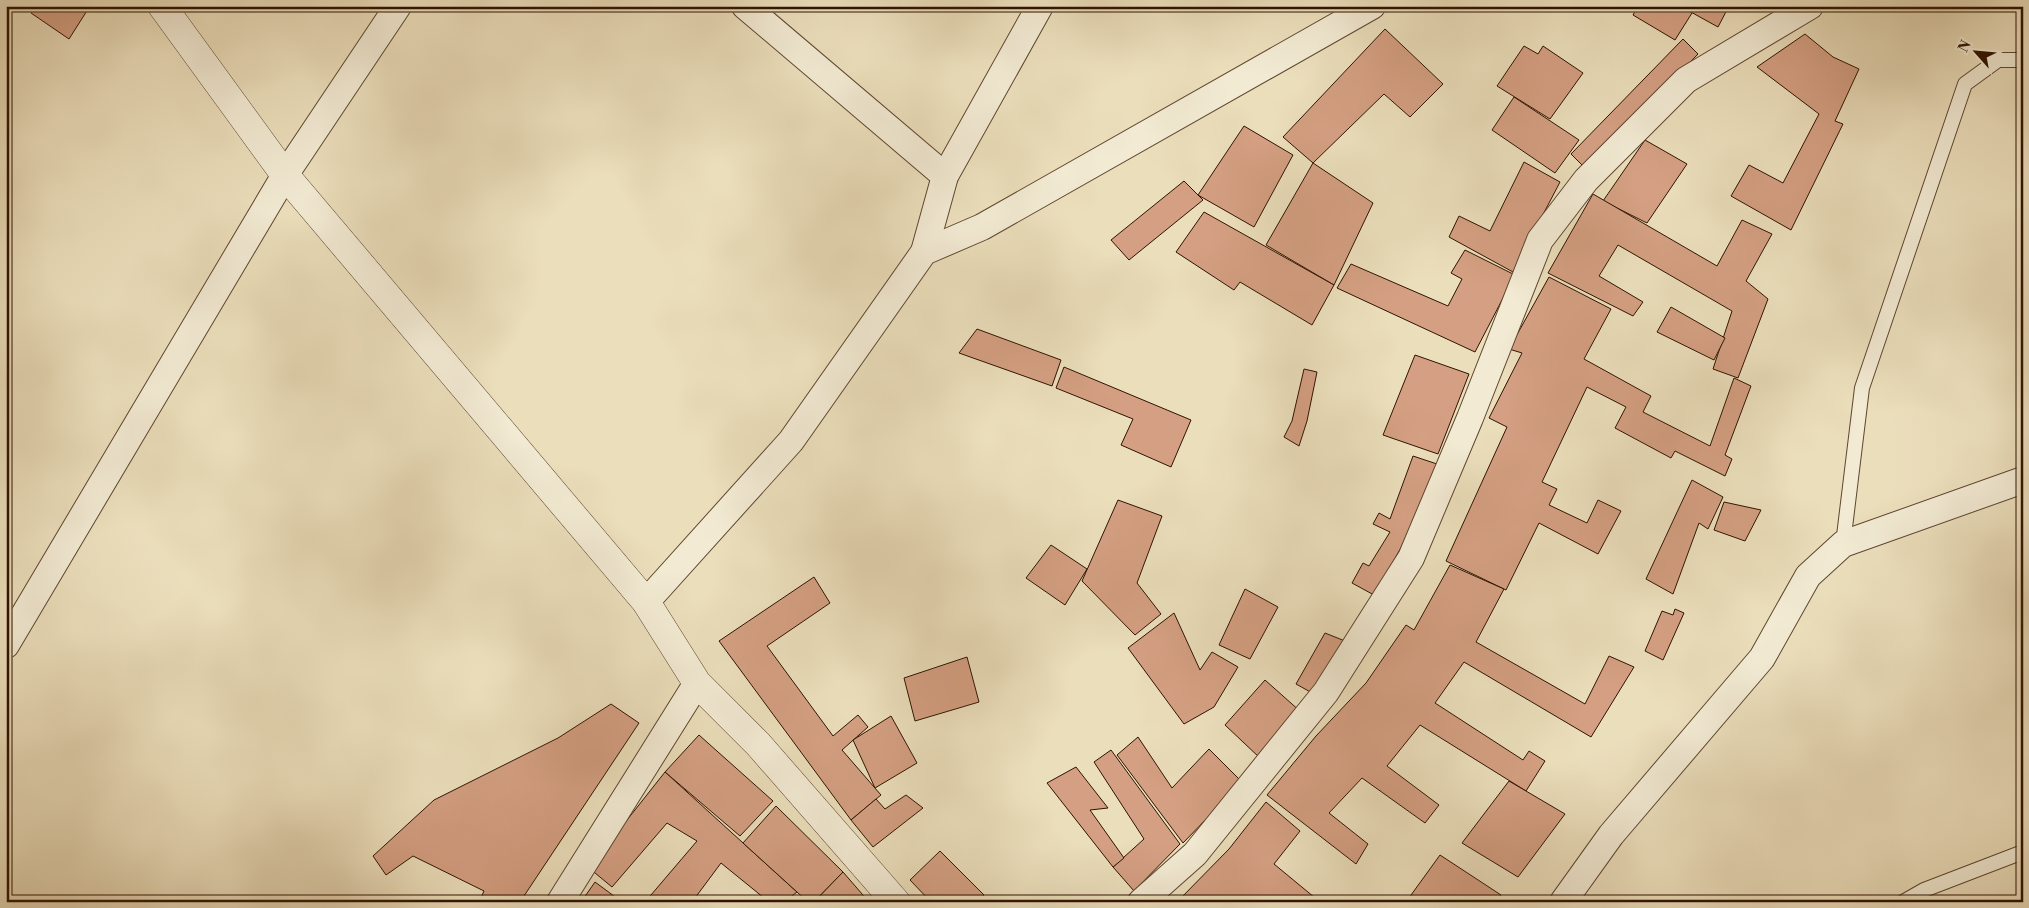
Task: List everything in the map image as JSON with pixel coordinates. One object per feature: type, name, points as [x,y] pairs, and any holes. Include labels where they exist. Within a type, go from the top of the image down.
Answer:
[{"type":"street","points":[[162,6],[285,176],[646,602],[697,683],[758,744],[896,902]]},
{"type":"street","points":[[6,644],[285,176],[398,6]]},
{"type":"street","points":[[745,6],[945,176]]},
{"type":"street","points":[[646,602],[790,441],[924,252],[945,176],[1040,6]]},
{"type":"street","points":[[924,252],[982,227],[1372,6]]},
{"type":"street","points":[[1142,902],[1195,854],[1326,692],[1411,558],[1470,418],[1540,240],[1586,180],[1686,80],[1810,6]]},
{"type":"street","points":[[1563,902],[1611,835],[1762,658],[1808,576],[1843,544],[2023,480]]},
{"type":"street","points":[[560,902],[697,683]]},
{"type":"lane","points":[[1843,544],[1862,388],[1965,84],[1998,60],[2023,60]]},
{"type":"lane","points":[[1903,902],[1924,890],[2023,852]]},
{"type":"building","points":[[35,6],[90,6],[69,39],[31,13]]},
{"type":"building","points":[[1638,6],[1680,6],[1692,13],[1675,40],[1633,15]]},
{"type":"building","points":[[1680,6],[1729,6],[1718,27]]},
{"type":"building","points":[[1385,29],[1443,84],[1410,117],[1384,94],[1313,163],[1283,137]]},
{"type":"building","points":[[1805,34],[1833,57],[1859,69],[1835,121],[1843,124],[1791,230],[1731,196],[1749,165],[1783,183],[1819,114],[1757,67]]},
{"type":"building","points":[[1683,39],[1698,54],[1587,170],[1571,154]]},
{"type":"building","points":[[1524,46],[1538,54],[1543,46],[1583,73],[1550,119],[1497,86]]},
{"type":"building","points":[[1514,97],[1579,140],[1555,173],[1492,130]]},
{"type":"building","points":[[1244,126],[1293,155],[1254,227],[1198,195]]},
{"type":"building","points":[[1645,140],[1687,164],[1647,223],[1603,201]]},
{"type":"building","points":[[1524,162],[1560,182],[1513,272],[1449,237],[1459,216],[1490,231]]},
{"type":"building","points":[[1313,163],[1373,203],[1334,285],[1266,245]]},
{"type":"building","points":[[1184,181],[1203,200],[1129,260],[1111,240]]},
{"type":"building","points":[[1593,194],[1717,266],[1742,220],[1772,234],[1746,281],[1768,299],[1738,378],[1713,369],[1732,311],[1618,245],[1599,276],[1643,302],[1633,316],[1548,273]]},
{"type":"building","points":[[1204,212],[1334,285],[1312,325],[1240,282],[1234,290],[1176,252]]},
{"type":"building","points":[[1465,250],[1515,275],[1475,352],[1337,288],[1351,264],[1448,306],[1462,279],[1451,273]]},
{"type":"building","points":[[1549,277],[1611,309],[1584,359],[1651,396],[1643,412],[1710,446],[1734,378],[1751,386],[1725,455],[1732,459],[1725,476],[1675,451],[1671,458],[1615,428],[1626,407],[1587,387],[1542,482],[1557,489],[1549,505],[1587,523],[1598,500],[1621,511],[1598,554],[1539,523],[1506,590],[1446,561],[1507,427],[1489,418],[1522,353],[1509,349]]},
{"type":"building","points":[[1671,307],[1725,338],[1714,360],[1657,332]]},
{"type":"building","points":[[977,329],[1061,360],[1052,386],[959,353]]},
{"type":"building","points":[[1415,355],[1469,374],[1438,454],[1383,435]]},
{"type":"building","points":[[1064,367],[1191,420],[1171,467],[1121,445],[1133,419],[1056,388]]},
{"type":"building","points":[[1304,369],[1317,372],[1307,421],[1299,446],[1284,437],[1292,421]]},
{"type":"building","points":[[1413,456],[1437,464],[1410,532],[1374,595],[1352,583],[1363,563],[1369,566],[1390,532],[1373,524],[1379,513],[1390,519]]},
{"type":"building","points":[[1692,480],[1723,497],[1708,529],[1699,523],[1673,594],[1646,579]]},
{"type":"building","points":[[1118,500],[1162,516],[1137,583],[1161,614],[1135,635],[1082,581]]},
{"type":"building","points":[[1724,502],[1761,510],[1745,541],[1714,530]]},
{"type":"building","points":[[1051,545],[1087,569],[1065,605],[1026,578]]},
{"type":"building","points":[[1450,565],[1504,589],[1476,642],[1585,704],[1609,656],[1634,667],[1591,737],[1464,662],[1435,703],[1523,760],[1529,751],[1545,761],[1526,791],[1420,725],[1387,766],[1439,805],[1425,823],[1362,778],[1329,813],[1368,844],[1356,864],[1267,795],[1316,736],[1366,683],[1406,625],[1414,630]]},
{"type":"building","points":[[814,577],[830,603],[767,646],[833,736],[858,715],[868,727],[842,750],[881,795],[851,820],[719,641]]},
{"type":"building","points":[[1245,589],[1278,607],[1250,659],[1219,645]]},
{"type":"building","points":[[1675,609],[1684,613],[1663,660],[1645,651],[1662,611],[1673,615]]},
{"type":"building","points":[[1174,613],[1200,670],[1212,652],[1238,667],[1214,707],[1184,724],[1128,648]]},
{"type":"building","points":[[1325,633],[1345,641],[1314,694],[1296,684]]},
{"type":"building","points":[[967,657],[979,702],[915,721],[904,678]]},
{"type":"building","points":[[1265,680],[1301,712],[1261,759],[1225,725]]},
{"type":"building","points":[[611,704],[639,723],[520,902],[479,902],[484,891],[413,856],[386,875],[373,856],[434,800],[558,738]]},
{"type":"building","points":[[891,716],[917,763],[875,788],[853,740]]},
{"type":"building","points":[[699,735],[773,801],[740,836],[665,772]]},
{"type":"building","points":[[1138,737],[1172,788],[1209,749],[1242,782],[1183,843],[1117,755]]},
{"type":"building","points":[[1111,750],[1180,844],[1134,891],[1113,867],[1144,839],[1094,762]]},
{"type":"building","points":[[1076,767],[1108,808],[1090,810],[1124,858],[1113,867],[1047,783]]},
{"type":"building","points":[[665,772],[797,892],[784,902],[769,902],[721,863],[692,902],[645,902],[697,841],[667,823],[612,887],[589,868]]},
{"type":"building","points":[[1509,781],[1565,814],[1518,877],[1462,843]]},
{"type":"building","points":[[906,795],[923,808],[873,847],[851,820],[876,799],[885,809]]},
{"type":"building","points":[[1266,802],[1300,831],[1274,864],[1320,902],[1287,902],[1282,897],[1278,902],[1177,902],[1229,849]]},
{"type":"building","points":[[776,806],[843,872],[814,902],[808,902],[743,843]]},
{"type":"building","points":[[940,851],[984,895],[977,902],[931,902],[910,880]]},
{"type":"building","points":[[1440,855],[1501,895],[1495,902],[1406,902]]},
{"type":"building","points":[[843,872],[869,902],[814,902]]},
{"type":"building","points":[[595,882],[622,902],[581,902]]}]
